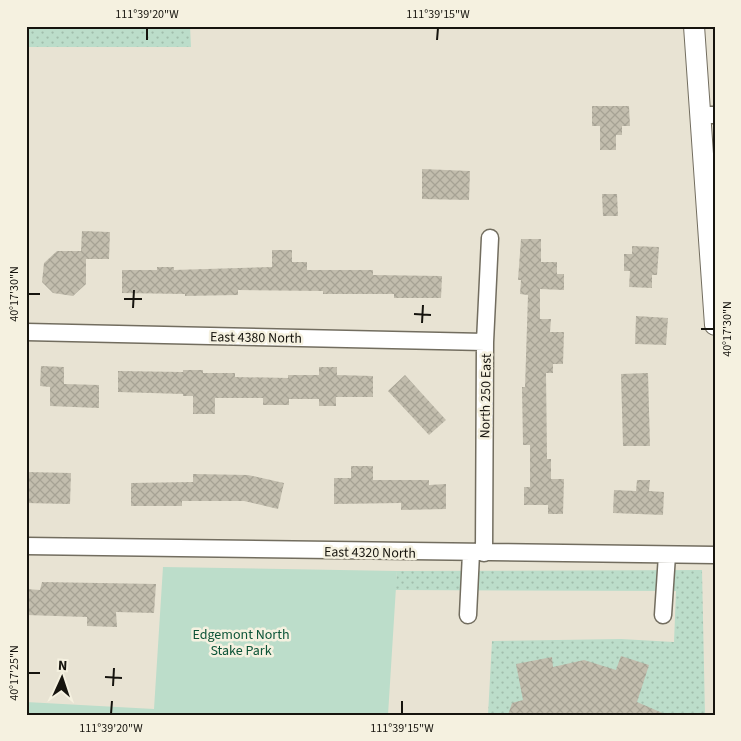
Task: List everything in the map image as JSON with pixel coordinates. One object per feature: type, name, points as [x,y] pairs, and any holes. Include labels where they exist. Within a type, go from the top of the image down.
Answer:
[{"type":"main road","points":[[694,26],[708,115],[715,325]]},
{"type":"street","name":"North 250 East","points":[[468,615],[477,553],[490,238]]},
{"type":"street","name":"East 4380 North","points":[[26,332],[485,342]]},
{"type":"street","name":"East 4320 North","points":[[26,546],[715,555]]},
{"type":"street","points":[[664,614],[667,555]]},
{"type":"green space","points":[[26,26],[190,26],[191,47],[26,47]]},
{"type":"green space","name":"Edgemont North Stake Park","points":[[163,567],[397,571],[388,715],[26,715],[26,702],[154,709]]},
{"type":"green space","points":[[702,570],[705,715],[488,715],[492,641],[621,639],[674,642],[676,591],[395,590],[397,571]]},
{"type":"building","points":[[592,106],[629,106],[630,126],[622,126],[622,135],[616,135],[616,150],[600,150],[600,126],[592,126]]},
{"type":"building","points":[[422,169],[470,171],[469,200],[422,199]]},
{"type":"building","points":[[602,194],[617,194],[618,216],[603,216]]},
{"type":"building","points":[[82,231],[110,232],[109,259],[86,259],[86,284],[73,296],[53,293],[42,282],[44,263],[57,251],[81,251]]},
{"type":"building","points":[[521,239],[541,239],[541,262],[557,262],[557,274],[564,274],[564,290],[540,289],[540,319],[551,319],[550,332],[564,332],[563,364],[553,364],[553,373],[546,373],[547,459],[551,459],[551,479],[564,479],[563,514],[548,514],[548,505],[524,505],[524,487],[530,487],[530,445],[523,445],[522,387],[525,387],[528,295],[520,294],[521,280],[518,280]]},
{"type":"building","points":[[632,246],[659,247],[657,275],[652,275],[652,288],[629,287],[630,271],[624,271],[624,254],[632,254]]},
{"type":"building","points":[[272,250],[292,250],[292,262],[307,262],[307,270],[373,270],[373,275],[442,276],[441,298],[394,298],[394,294],[323,294],[323,291],[238,290],[238,295],[185,296],[185,294],[122,293],[122,270],[157,270],[157,267],[174,267],[174,270],[272,267]]},
{"type":"building","points":[[636,316],[668,318],[666,345],[635,344]]},
{"type":"building","points":[[41,366],[64,367],[64,384],[99,385],[99,408],[50,406],[50,387],[40,386]]},
{"type":"building","points":[[319,367],[337,367],[337,375],[373,376],[373,397],[336,397],[336,406],[319,406],[319,399],[289,399],[289,405],[263,405],[263,398],[215,398],[215,414],[193,414],[193,396],[118,392],[118,371],[183,372],[183,370],[203,370],[203,373],[235,373],[235,377],[288,378],[288,375],[319,375]]},
{"type":"building","points":[[648,373],[650,446],[623,446],[621,374]]},
{"type":"building","points":[[405,375],[446,420],[429,435],[388,391]]},
{"type":"building","points":[[351,466],[373,466],[373,480],[429,480],[429,485],[446,484],[446,509],[401,510],[401,503],[334,504],[334,478],[351,478]]},
{"type":"building","points":[[26,472],[71,473],[70,504],[26,503]]},
{"type":"building","points":[[193,474],[248,475],[284,483],[278,509],[244,501],[182,501],[182,506],[131,506],[131,483],[193,482]]},
{"type":"building","points":[[637,480],[650,480],[649,491],[664,492],[663,515],[613,513],[614,490],[636,491]]},
{"type":"building","points":[[42,582],[156,584],[154,613],[116,612],[117,627],[87,626],[87,617],[26,615],[26,589],[40,590]]},
{"type":"building","points":[[621,656],[649,665],[637,702],[667,715],[508,715],[512,703],[523,700],[516,664],[552,657],[553,667],[584,660],[616,670]]}]
